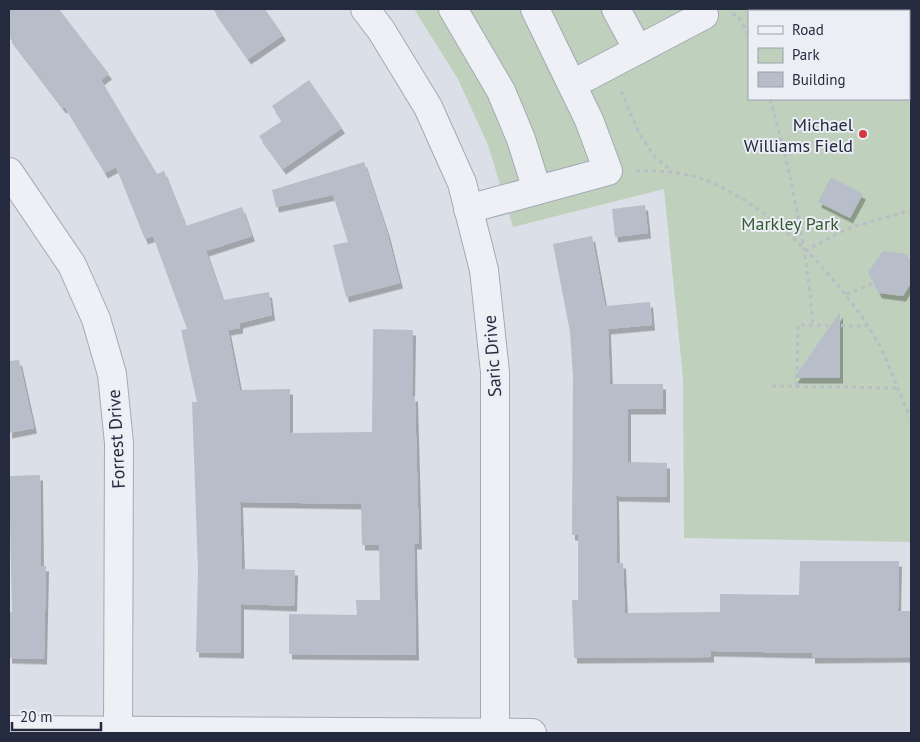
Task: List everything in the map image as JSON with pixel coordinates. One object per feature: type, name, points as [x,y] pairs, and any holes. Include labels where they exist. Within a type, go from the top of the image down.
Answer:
[{"type":"street","name":"Saric Drive","points":[[365,9],[381,30],[428,107],[462,183],[484,270],[495,372],[495,733]]},
{"type":"street","points":[[453,9],[501,91],[521,139],[537,190]]},
{"type":"street","points":[[468,209],[608,171],[573,84],[535,9]]},
{"type":"street","points":[[616,9],[638,50]]},
{"type":"street","points":[[573,84],[704,14],[701,9]]},
{"type":"street","name":"Forrest Drive","points":[[12,184],[72,265],[96,319],[112,374],[119,442],[118,732]]},
{"type":"street","points":[[9,730],[532,733]]},
{"type":"path","points":[[607,66],[626,98],[644,141],[656,157],[672,171]]},
{"type":"path","points":[[770,100],[783,141],[805,251],[813,325]]},
{"type":"path","points":[[608,171],[672,171],[713,183],[738,196],[765,215],[805,251],[846,294],[878,343],[911,419]]},
{"type":"path","points":[[805,251],[846,229],[911,210]]},
{"type":"path","points":[[846,294],[874,283]]},
{"type":"path","points":[[797,386],[798,325],[867,326]]},
{"type":"path","points":[[772,386],[897,388]]},
{"type":"green space","name":"Markley Park","points":[[414,9],[911,9],[911,542],[684,538],[683,378],[664,189],[513,227],[488,145],[458,79]]},
{"type":"building","points":[[9,9],[59,9],[109,74],[101,80],[157,174],[164,171],[186,226],[242,207],[252,236],[206,251],[223,300],[269,292],[272,315],[240,323],[240,328],[228,330],[240,390],[290,389],[290,433],[372,432],[373,329],[413,330],[412,396],[415,396],[419,544],[414,544],[416,655],[289,654],[289,614],[357,615],[356,600],[380,600],[379,545],[362,545],[361,504],[240,502],[242,569],[295,570],[294,606],[241,604],[241,653],[196,652],[198,570],[192,402],[197,402],[181,330],[187,329],[153,236],[145,239],[116,167],[105,173],[65,107],[63,108],[9,37]]},
{"type":"building","points":[[213,9],[265,9],[283,35],[248,59]]},
{"type":"building","points":[[309,80],[342,128],[283,169],[259,136],[282,121],[272,106]]},
{"type":"building","points":[[364,162],[387,232],[400,283],[346,297],[333,245],[348,242],[333,195],[276,207],[272,190]]},
{"type":"building","points":[[831,177],[863,194],[850,218],[818,202]]},
{"type":"building","points":[[645,205],[648,233],[615,237],[612,209]]},
{"type":"building","points":[[592,236],[605,306],[650,302],[652,325],[608,329],[610,384],[663,384],[663,409],[628,409],[628,462],[667,463],[667,497],[616,496],[617,563],[623,563],[625,613],[720,612],[720,594],[799,595],[800,561],[899,561],[898,611],[911,611],[911,657],[812,658],[812,653],[711,651],[711,657],[574,658],[572,600],[578,600],[578,535],[572,535],[573,376],[570,332],[553,244]]},
{"type":"building","points":[[883,251],[907,254],[911,264],[911,283],[903,296],[879,293],[868,272]]},
{"type":"building","points":[[840,312],[840,378],[794,378]]},
{"type":"building","points":[[19,360],[34,428],[9,433],[9,361]]},
{"type":"building","points":[[40,475],[41,566],[46,566],[44,659],[9,658],[9,612],[12,612],[9,476]]},
{"type":"place","name":"Michael Williams Field","points":[[863,134]]}]
